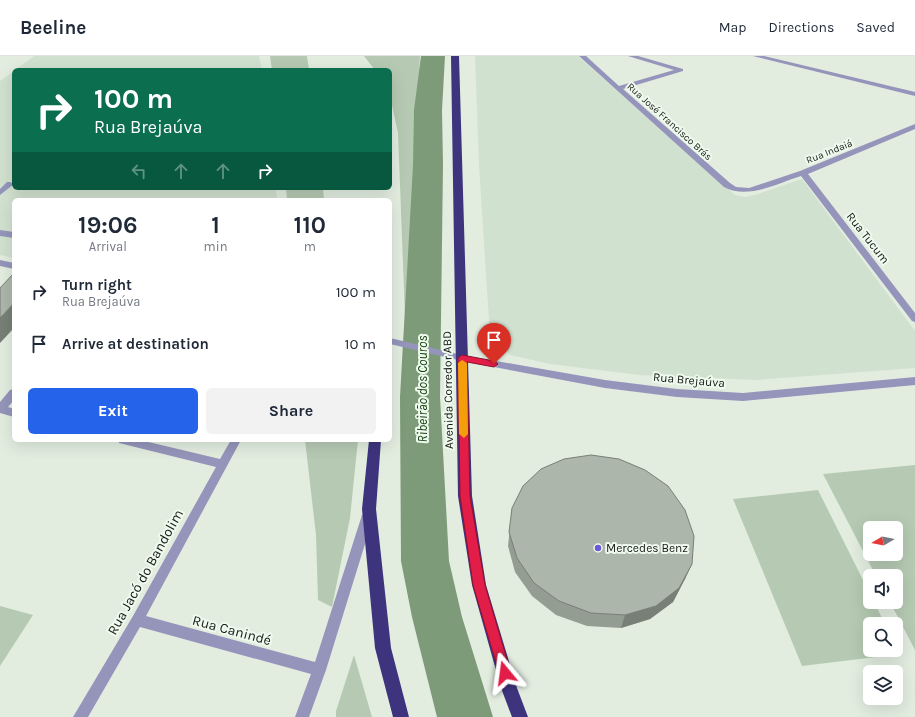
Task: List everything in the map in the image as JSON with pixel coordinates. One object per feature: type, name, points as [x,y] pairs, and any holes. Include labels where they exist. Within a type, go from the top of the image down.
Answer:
[{"type":"highway","name":"Avenida Corredor ABD","points":[[455,56],[465,496],[479,585],[509,688],[520,717]]},
{"type":"highway","points":[[375,442],[370,509],[383,648],[401,717]]},
{"type":"street","name":"Rua José Francisco Brás","points":[[582,56],[727,185],[734,189],[749,190]]},
{"type":"street","points":[[618,88],[681,70],[631,56]]},
{"type":"street","points":[[756,56],[915,94]]},
{"type":"street","name":"Rua Indaiá","points":[[749,190],[802,173],[915,126]]},
{"type":"street","name":"Rua Tucum","points":[[802,173],[915,319]]},
{"type":"street","points":[[0,193],[10,184]]},
{"type":"street","points":[[0,233],[12,235]]},
{"type":"street","points":[[0,263],[12,266]]},
{"type":"street","name":"Rua Brejaúva","points":[[395,342],[462,358],[605,384],[677,393],[743,397],[915,381]]},
{"type":"street","points":[[12,395],[0,409],[12,412]]},
{"type":"street","points":[[131,442],[221,464]]},
{"type":"street","name":"Rua Jacó do Bandolim","points":[[80,717],[137,620],[221,464],[235,442]]},
{"type":"street","points":[[302,717],[319,670],[370,509]]},
{"type":"street","name":"Rua Canindé","points":[[137,620],[319,670]]},
{"type":"shaded area","points":[[34,56],[259,56],[262,68],[18,68]]},
{"type":"shaded area","points":[[270,56],[307,56],[309,68],[272,68]]},
{"type":"shaded area","points":[[364,56],[420,56],[416,124],[416,316],[405,316],[398,133],[392,105],[392,68],[373,68]]},
{"type":"shaded area","points":[[475,56],[578,56],[735,195],[745,197],[755,195],[802,179],[915,331],[915,368],[757,380],[639,375],[550,364],[510,355],[490,335],[479,166]]},
{"type":"shaded area","points":[[12,72],[12,190],[276,190],[277,198],[12,198],[12,258],[0,255],[0,81]]},
{"type":"shaded area","points":[[286,190],[323,190],[324,198],[287,198]]},
{"type":"shaded area","points":[[305,442],[358,442],[350,518],[332,607],[318,600],[316,535]]},
{"type":"shaded area","points":[[915,465],[915,650],[903,627],[903,617],[898,617],[894,609],[903,609],[903,569],[872,569],[868,561],[903,561],[903,521],[863,521],[863,551],[823,474]]},
{"type":"shaded area","points":[[818,490],[863,580],[863,609],[878,609],[882,617],[863,617],[863,657],[876,657],[802,666],[733,499]]},
{"type":"shaded area","points":[[0,606],[33,615],[0,666]]},
{"type":"shaded area","points":[[354,655],[372,717],[336,717],[336,711]]},
{"type":"building","points":[[12,275],[12,305],[0,318],[0,288]]},
{"type":"building","name":"Mercedes Benz","points":[[591,455],[619,459],[645,470],[668,486],[685,510],[694,536],[692,564],[679,588],[656,606],[625,615],[591,613],[559,601],[534,583],[517,558],[509,532],[512,508],[523,486],[541,469],[564,459]]},
{"type":"waterway","name":"Ribeirão dos Couros","points":[[433,56],[428,110],[428,165],[420,397],[425,561],[437,617],[465,717]]},
{"type":"slow traffic","points":[[462,363],[464,434]]},
{"type":"place","name":"Mercedes Benz","points":[[598,548]]},
{"type":"route","points":[[494,364],[462,358],[465,496],[479,585],[505,673]]}]
